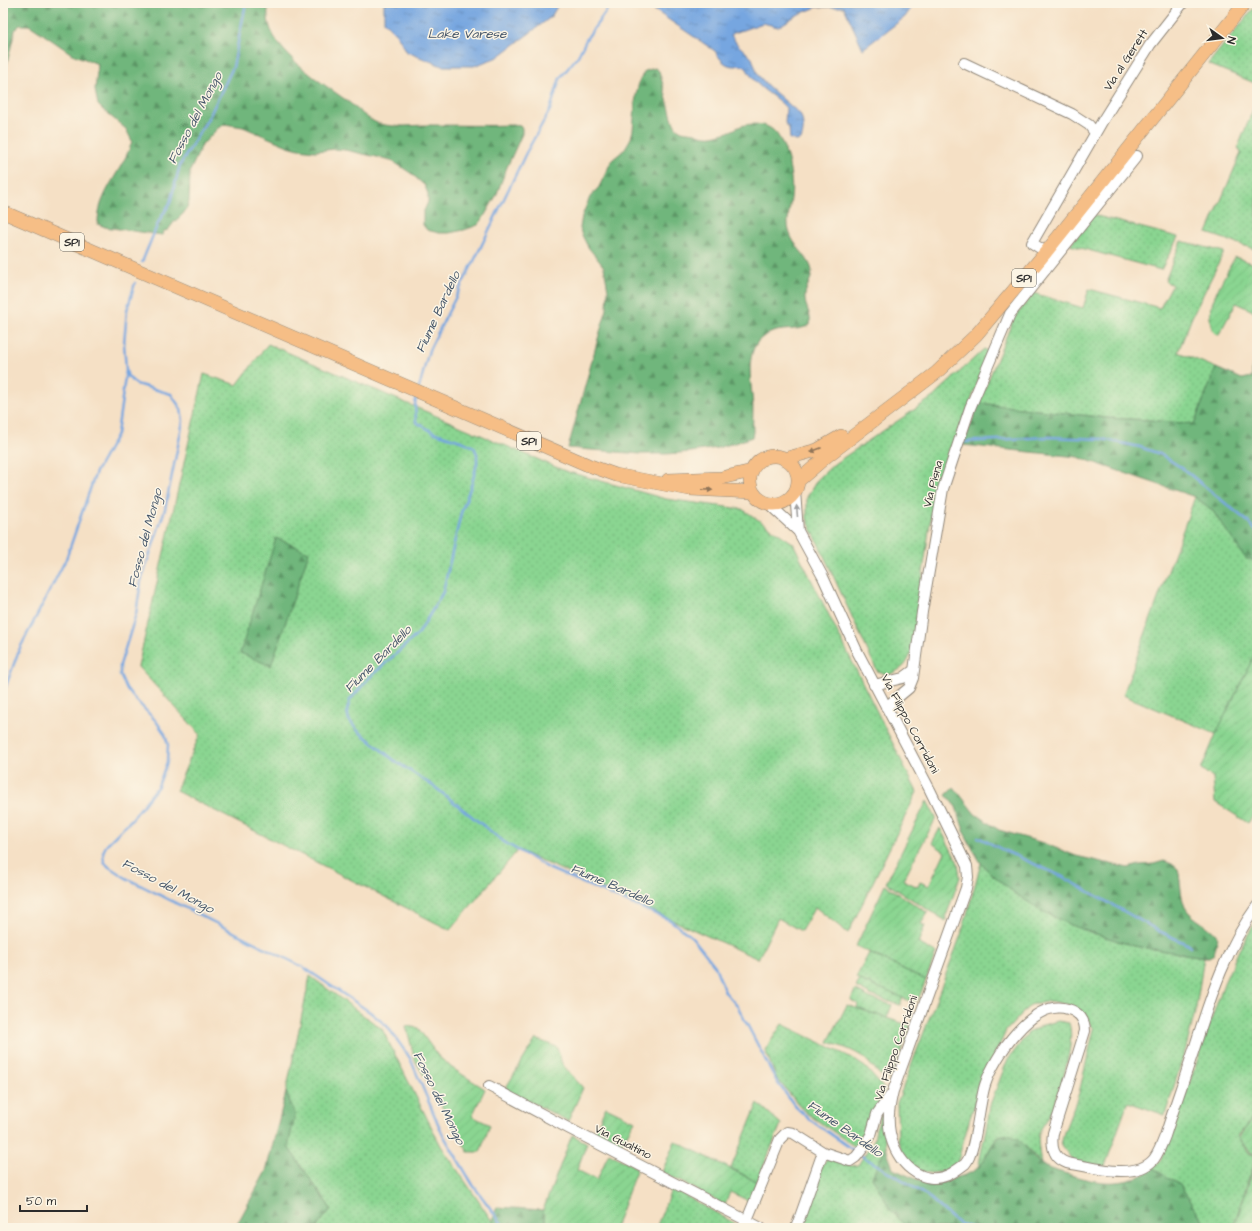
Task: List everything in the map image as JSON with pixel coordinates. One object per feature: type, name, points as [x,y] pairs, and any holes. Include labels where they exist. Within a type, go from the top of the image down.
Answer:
[{"type":"main road","name":"SP1","points":[[769,504],[784,502],[790,497],[796,486],[827,456],[936,373],[976,335],[1046,252],[1245,3]]},
{"type":"main road","name":"SP1","points":[[3,212],[416,392],[588,465],[616,475],[689,489],[753,492]]},
{"type":"main road","name":"SP1","points":[[641,480],[721,478],[752,471],[755,466],[765,458],[778,457],[784,459],[817,450],[886,411]]},
{"type":"main road","points":[[784,459],[794,468],[796,486]]},
{"type":"main road","points":[[752,471],[750,482],[753,492],[760,500],[769,504]]},
{"type":"street","name":"Via al Gerett","points":[[1046,252],[1032,243],[1095,133],[1150,45],[1183,3]]},
{"type":"street","points":[[964,63],[1072,114],[1088,125],[1095,133]]},
{"type":"street","name":"Via Pisna","points":[[886,707],[909,688],[914,670],[922,612],[943,489],[970,408],[1010,314],[1137,156]]},
{"type":"street","name":"Via Filippo Corridoni","points":[[796,486],[798,532]]},
{"type":"street","name":"Via Filippo Corridoni","points":[[769,504],[798,532],[823,577],[857,651],[930,790],[963,855],[967,866],[968,877],[966,888],[893,1091],[889,1112],[889,1131],[899,1156],[909,1168],[925,1178],[934,1178],[949,1175],[968,1160],[973,1143],[984,1086],[990,1072],[1002,1052],[1023,1026],[1040,1012],[1055,1008],[1068,1008],[1079,1014],[1085,1026],[1085,1031],[1053,1133],[1052,1142],[1054,1155],[1062,1162],[1121,1172],[1129,1171],[1147,1164],[1157,1155],[1165,1136],[1206,1010],[1226,961],[1249,917],[1257,906]]},
{"type":"street","points":[[874,685],[903,678],[914,670]]},
{"type":"street","name":"Via Gualtino","points":[[489,1086],[761,1228]]},
{"type":"street","points":[[747,1220],[780,1139],[787,1132],[793,1133],[823,1152],[850,1161],[856,1157],[871,1135],[877,1114],[893,1091]]},
{"type":"street","points":[[796,1228],[823,1152]]},
{"type":"green space","points":[[3,3],[268,3],[268,21],[273,35],[290,57],[366,117],[375,122],[398,126],[514,125],[522,128],[522,134],[496,196],[482,220],[478,225],[464,230],[439,233],[427,230],[423,225],[423,213],[428,202],[428,194],[425,186],[412,174],[391,160],[345,150],[336,149],[315,151],[299,149],[288,146],[243,127],[225,124],[218,128],[202,145],[190,171],[189,202],[187,208],[168,230],[164,231],[162,235],[105,227],[98,224],[102,202],[128,152],[132,141],[126,129],[98,105],[95,90],[98,64],[72,54],[29,25],[20,25],[15,30],[3,80]]},
{"type":"green space","points":[[1257,4],[1257,84],[1208,64]]},
{"type":"green space","points":[[655,68],[659,71],[673,121],[679,130],[703,136],[710,136],[726,133],[741,126],[757,124],[770,128],[778,136],[786,152],[790,172],[792,190],[788,219],[789,231],[793,241],[809,262],[812,271],[811,278],[805,292],[810,325],[768,334],[761,339],[752,352],[750,378],[753,404],[752,437],[717,448],[666,454],[641,454],[568,448],[607,309],[608,290],[604,267],[588,247],[581,233],[580,228],[582,216],[590,197],[599,187],[612,160],[624,150],[631,138],[636,95],[640,79],[645,71]]},
{"type":"green space","points":[[1257,100],[1257,250],[1207,233],[1241,153],[1238,147]]},
{"type":"green space","points":[[1093,215],[1178,237],[1161,270],[1070,245]]},
{"type":"green space","points":[[1181,241],[1224,252],[1192,317],[1178,352],[1216,368],[1194,424],[1107,418],[979,403],[1013,320],[1033,293],[1083,308],[1089,289],[1160,308],[1172,285],[1165,281]]},
{"type":"green space","points":[[1235,257],[1257,265],[1257,313],[1236,303],[1218,336],[1212,329],[1210,321],[1211,311],[1221,282]]},
{"type":"green space","points":[[268,344],[565,471],[666,499],[742,509],[793,543],[917,792],[848,933],[815,907],[801,931],[778,918],[758,959],[518,850],[450,930],[176,791],[200,734],[138,667],[204,374],[237,385]]},
{"type":"green space","points":[[1257,347],[1257,380],[1252,377],[1252,366]]},
{"type":"green space","points":[[984,349],[990,352],[986,359],[936,498],[931,516],[912,651],[904,666],[888,675],[877,671],[807,519],[807,497],[817,480],[834,464],[933,397]]},
{"type":"green space","points":[[1216,368],[1242,379],[1252,377],[1257,380],[1257,565],[1251,559],[1246,559],[1212,510],[1195,497],[1078,457],[963,445],[979,403],[1107,418],[1194,424]]},
{"type":"green space","points":[[1195,497],[1212,510],[1246,558],[1251,559],[1257,565],[1257,650],[1216,734],[1123,695]]},
{"type":"green space","points":[[276,538],[309,552],[271,666],[240,653]]},
{"type":"green space","points":[[1257,650],[1257,811],[1248,823],[1215,802],[1213,777],[1201,770],[1216,734]]},
{"type":"green space","points":[[954,787],[975,814],[999,830],[1043,843],[1076,856],[1128,868],[1164,861],[1172,864],[1178,869],[1182,898],[1188,912],[1218,937],[1214,954],[1209,957],[1204,957],[1134,946],[1068,924],[1042,911],[1016,894],[989,872],[981,863],[967,839],[956,807],[946,795]]},
{"type":"green space","points":[[927,801],[936,818],[903,880],[918,887],[920,882],[929,886],[945,852],[932,843],[940,828],[958,863],[960,877],[946,916],[946,921],[886,883]]},
{"type":"green space","points":[[981,863],[989,872],[1016,894],[1042,911],[1090,932],[1134,946],[1204,957],[1196,1008],[1186,1048],[1165,1115],[1128,1102],[1105,1166],[1074,1162],[1061,1145],[1064,1132],[1079,1093],[1094,1029],[1085,1016],[1069,1005],[1051,1001],[1030,1005],[1006,1031],[985,1076],[970,1118],[957,1164],[948,1171],[931,1173],[917,1170],[904,1156],[898,1140],[897,1103],[962,932]]},
{"type":"green space","points":[[885,885],[928,913],[921,924],[925,926],[918,943],[936,953],[926,980],[856,946]]},
{"type":"green space","points":[[1257,920],[1257,1112],[1238,1136],[1249,1153],[1256,1156],[1233,1228],[1216,1228],[1204,1221],[1192,1205],[1180,1184],[1153,1169],[1160,1161],[1176,1122],[1224,983],[1239,950]]},
{"type":"green space","points":[[869,953],[926,980],[918,1000],[912,1002],[856,978]]},
{"type":"green space","points":[[310,976],[382,1029],[441,1146],[492,1221],[490,1228],[316,1228],[331,1209],[288,1147],[295,1114],[286,1092]]},
{"type":"green space","points":[[860,980],[903,998],[900,1005],[872,996],[856,987]]},
{"type":"green space","points":[[855,990],[870,998],[892,1005],[887,1018],[857,1008],[858,1004],[851,1000]]},
{"type":"green space","points":[[847,1005],[911,1026],[892,1075],[888,1079],[884,1078],[878,1073],[860,1055],[847,1048],[828,1042]]},
{"type":"green space","points":[[1058,1021],[1069,1023],[1071,1032],[1070,1043],[1066,1069],[1058,1094],[1050,1114],[1038,1136],[1041,1164],[1026,1147],[1000,1135],[978,1168],[990,1105],[1007,1061],[1028,1033],[1043,1025]]},
{"type":"green space","points":[[782,1024],[850,1057],[865,1067],[885,1090],[873,1112],[866,1135],[857,1148],[805,1112],[777,1079],[765,1050]]},
{"type":"green space","points":[[406,1026],[418,1028],[438,1056],[452,1068],[485,1089],[472,1116],[490,1125],[480,1152],[468,1152],[415,1060]]},
{"type":"green space","points":[[536,1039],[557,1047],[562,1064],[583,1088],[568,1121],[505,1089]]},
{"type":"green space","points":[[286,1092],[295,1114],[288,1147],[331,1209],[316,1228],[235,1228],[266,1171]]},
{"type":"green space","points":[[758,1103],[781,1124],[757,1182],[731,1168]]},
{"type":"green space","points":[[606,1107],[635,1121],[620,1146],[593,1134]]},
{"type":"green space","points":[[883,1111],[886,1147],[872,1177],[907,1228],[800,1228],[821,1166],[830,1158],[851,1166],[858,1165],[874,1140],[876,1128]]},
{"type":"green space","points":[[1257,1113],[1257,1155],[1250,1152],[1239,1137]]},
{"type":"green space","points":[[572,1135],[587,1143],[577,1170],[597,1180],[609,1153],[637,1168],[615,1228],[548,1228],[543,1210]]},
{"type":"green space","points":[[1001,1135],[1008,1135],[1019,1140],[1036,1160],[1046,1167],[1055,1171],[1087,1179],[1120,1182],[1142,1175],[1153,1169],[1180,1184],[1192,1205],[1204,1221],[1216,1228],[907,1228],[890,1209],[872,1177],[886,1147],[893,1169],[925,1182],[937,1183],[948,1181],[973,1172],[978,1168]]},
{"type":"green space","points":[[675,1141],[757,1182],[749,1201],[730,1192],[725,1205],[662,1172]]},
{"type":"green space","points":[[1257,1157],[1257,1228],[1234,1228]]},
{"type":"green space","points":[[672,1188],[736,1224],[734,1228],[656,1228]]},
{"type":"green space","points":[[497,1207],[543,1210],[548,1228],[490,1228]]},
{"type":"water","name":"Lake Varese","points":[[384,3],[559,3],[551,17],[498,57],[474,66],[442,66],[407,52],[397,35],[384,22]]},
{"type":"water","points":[[644,3],[915,3],[905,17],[863,49],[844,7],[817,7],[797,15],[778,27],[763,23],[731,35],[737,44],[752,58],[758,75],[768,86],[800,114],[803,123],[803,134],[801,140],[796,141],[790,139],[789,128],[785,123],[786,108],[756,82],[744,66],[732,66],[726,64],[721,60],[715,51]]},
{"type":"waterway","name":"Fosso del Mongo","points":[[142,262],[159,221],[170,203],[180,165],[210,115],[233,67],[246,3]]},
{"type":"waterway","name":"Fiume Bardello","points":[[419,388],[429,350],[526,153],[550,110],[560,78],[578,56],[587,38],[607,10],[604,3]]},
{"type":"waterway","points":[[3,694],[19,650],[66,559],[96,472],[117,434],[126,370],[124,343],[127,310],[135,283]]},
{"type":"waterway","name":"Fosso del Mongo","points":[[126,370],[128,377],[136,384],[171,394],[181,409],[183,421],[165,509],[141,581],[136,614],[120,665],[120,675],[126,688],[156,721],[165,734],[168,745],[167,762],[158,786],[132,819],[107,844],[103,852],[104,862],[126,878],[303,967],[370,1012],[387,1026],[410,1058],[442,1133],[473,1185],[505,1228]]},
{"type":"waterway","name":"Fiume Bardello","points":[[417,395],[415,404],[416,422],[433,432],[464,442],[474,447],[477,454],[477,463],[472,483],[461,513],[443,592],[419,633],[369,678],[350,700],[347,711],[349,720],[357,730],[395,761],[436,788],[504,842],[550,869],[670,920],[692,937],[715,966],[725,992],[738,1007],[777,1082],[795,1106],[809,1119],[856,1152]]},
{"type":"waterway","points":[[963,442],[1046,437],[1102,439],[1140,447],[1160,454],[1182,468],[1246,520],[1257,532]]},
{"type":"waterway","points":[[978,837],[1063,877],[1159,931],[1191,946]]},
{"type":"waterway","name":"Fiume Bardello","points":[[860,1155],[906,1182],[931,1199],[959,1224],[973,1228]]}]
